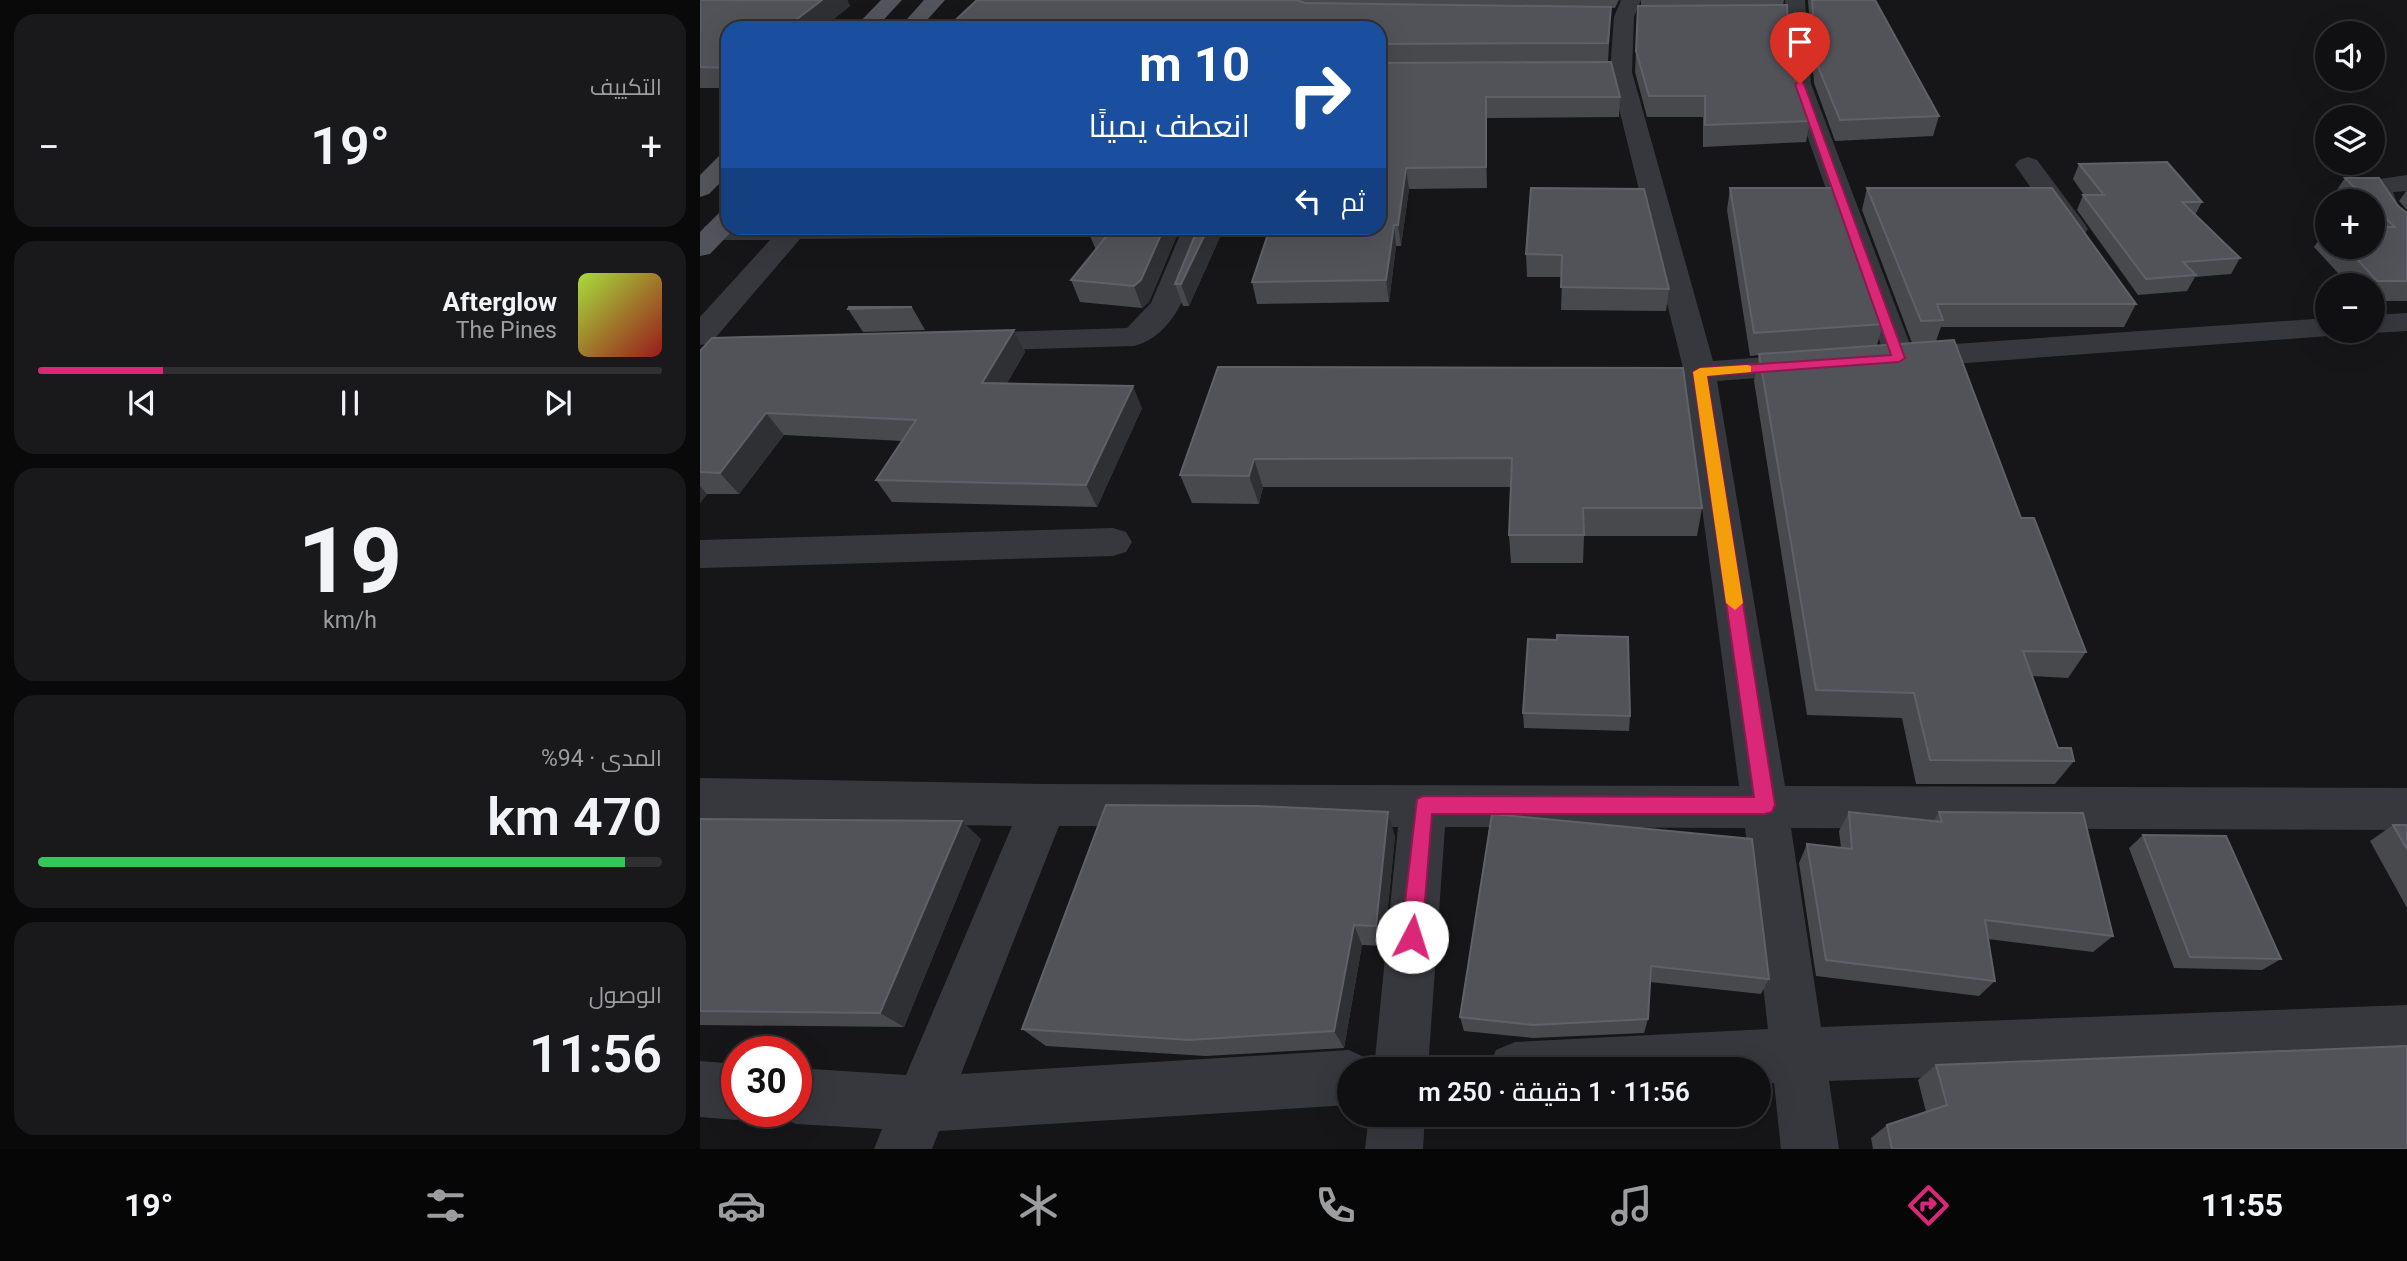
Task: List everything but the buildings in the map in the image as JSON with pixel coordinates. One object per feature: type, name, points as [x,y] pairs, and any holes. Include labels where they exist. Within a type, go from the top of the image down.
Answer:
[{"type":"main road","points":[[871,21],[892,0]]},
{"type":"main road","points":[[916,21],[935,0]]},
{"type":"main road","points":[[700,189],[721,169]]},
{"type":"street","points":[[1716,16],[1795,8],[1800,84],[1886,359],[2144,329],[2315,327]]},
{"type":"street","points":[[1626,12],[1607,72],[1700,372],[1765,805],[1810,1149]]},
{"type":"street","points":[[2028,165],[2090,253]]},
{"type":"street","points":[[2407,183],[2382,185],[2379,189],[2385,206],[2407,229]]},
{"type":"street","points":[[709,344],[789,235]]},
{"type":"street","points":[[945,343],[1133,337],[1144,331],[1165,306],[1193,235]]},
{"type":"street","points":[[2385,323],[2407,321]]},
{"type":"street","points":[[1700,372],[1833,363]]},
{"type":"street","points":[[700,554],[1113,541]]},
{"type":"street","points":[[700,799],[1044,805],[1765,805],[2407,809]]},
{"type":"street","points":[[912,1126],[1044,805]]},
{"type":"street","points":[[1402,1057],[1423,805]]},
{"type":"street","points":[[1756,1057],[2407,1032]]},
{"type":"street","points":[[812,1100],[912,1126],[1337,1079]]},
{"type":"street","points":[[700,1089],[721,1090]]},
{"type":"street","points":[[1394,1149],[1395,1127]]},
{"type":"slow traffic","points":[[1735,603],[1700,372],[1747,369]]},
{"type":"route","points":[[1412,937],[1423,805],[1765,805],[1700,372],[1899,358],[1800,84]]}]
